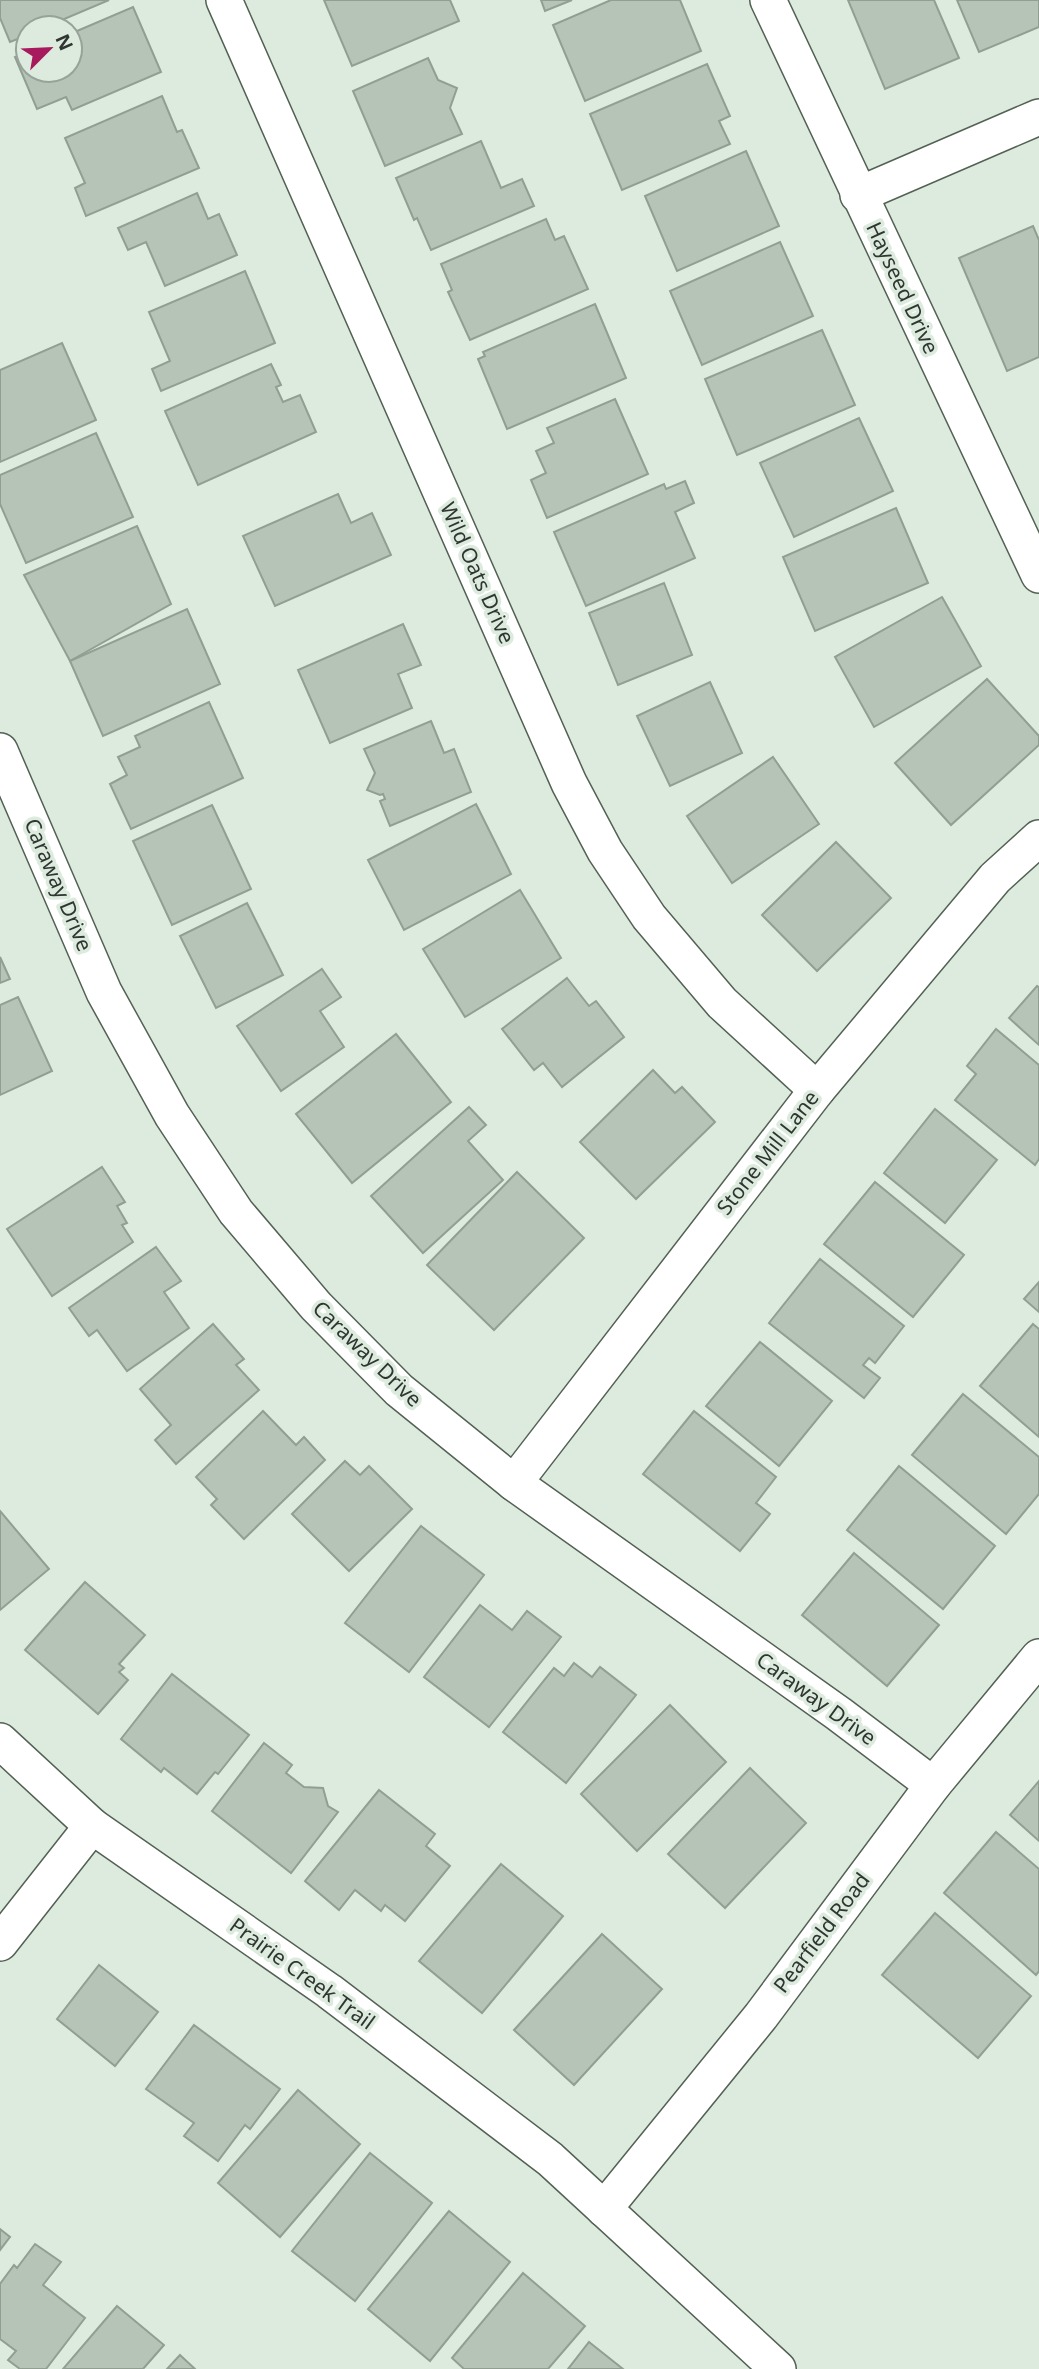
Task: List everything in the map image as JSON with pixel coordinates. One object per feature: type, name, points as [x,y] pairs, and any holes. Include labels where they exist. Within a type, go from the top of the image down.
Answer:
[{"type":"street","name":"Wild Oats Drive","points":[[224,0],[569,783],[605,850],[649,917],[722,1003],[817,1090]]},
{"type":"street","name":"Hayseed Drive","points":[[768,0],[1039,575]]},
{"type":"street","points":[[858,195],[1039,117]]},
{"type":"street","name":"Caraway Drive","points":[[0,751],[104,992],[172,1115],[236,1212],[316,1306],[399,1390],[514,1483],[839,1714],[933,1785]]},
{"type":"street","name":"Stone Mill Lane","points":[[514,1483],[817,1090],[995,878],[1039,838]]},
{"type":"street","name":"Pearfield Road","points":[[604,2209],[761,2016],[933,1785],[1039,1657]]},
{"type":"street","name":"Prairie Creek Trail","points":[[0,1741],[92,1826],[329,1991],[550,2159],[778,2369]]},
{"type":"street","points":[[0,1943],[92,1826]]},
{"type":"building","points":[[0,0],[109,0],[76,14],[14,14],[14,40],[10,42],[0,18]]},
{"type":"building","points":[[324,0],[450,0],[459,21],[352,66]]},
{"type":"building","points":[[541,0],[572,0],[545,11]]},
{"type":"building","points":[[611,0],[680,0],[701,51],[585,101],[553,25]]},
{"type":"building","points":[[848,0],[934,0],[959,58],[885,89]]},
{"type":"building","points":[[957,0],[1039,0],[1039,27],[979,52]]},
{"type":"building","points":[[133,7],[161,72],[72,110],[66,97],[37,109],[26,84],[84,84],[84,28]]},
{"type":"building","points":[[428,58],[438,80],[457,88],[450,108],[462,134],[385,166],[353,91]]},
{"type":"building","points":[[707,64],[730,116],[719,121],[730,144],[622,190],[590,114]]},
{"type":"building","points":[[162,96],[177,132],[182,130],[199,168],[86,216],[75,188],[85,183],[65,138]]},
{"type":"building","points":[[481,141],[501,188],[522,179],[534,206],[431,250],[417,218],[414,220],[396,178]]},
{"type":"building","points":[[746,151],[779,226],[677,271],[645,196]]},
{"type":"building","points":[[197,193],[208,219],[219,214],[237,255],[165,286],[146,242],[128,250],[118,228]]},
{"type":"building","points":[[546,219],[555,240],[564,236],[588,289],[470,340],[448,292],[452,290],[441,264]]},
{"type":"building","points":[[1033,226],[1039,240],[1039,357],[1007,371],[959,258]]},
{"type":"building","points":[[780,242],[813,316],[702,365],[670,291]]},
{"type":"building","points":[[245,271],[275,343],[161,391],[152,369],[170,361],[149,312]]},
{"type":"building","points":[[595,304],[626,378],[507,429],[478,359],[485,356],[483,352]]},
{"type":"building","points":[[822,330],[855,405],[737,455],[705,379]]},
{"type":"building","points":[[62,343],[96,420],[0,462],[0,370]]},
{"type":"building","points":[[271,364],[281,385],[276,387],[283,402],[300,395],[316,432],[198,485],[165,411]]},
{"type":"building","points":[[615,399],[648,474],[547,518],[531,480],[546,473],[536,451],[554,443],[547,428]]},
{"type":"building","points":[[859,418],[893,491],[794,537],[760,463]]},
{"type":"building","points":[[96,433],[133,517],[26,563],[0,504],[0,475]]},
{"type":"building","points":[[685,481],[694,503],[675,512],[695,558],[586,606],[554,532],[664,484],[666,489]]},
{"type":"building","points":[[338,494],[351,523],[372,513],[391,555],[275,606],[243,536]]},
{"type":"building","points":[[896,508],[928,583],[815,631],[783,557]]},
{"type":"building","points":[[137,526],[171,604],[70,661],[24,575]]},
{"type":"building","points":[[664,583],[692,655],[618,685],[589,613]]},
{"type":"building","points":[[942,597],[981,666],[874,727],[835,657]]},
{"type":"building","points":[[187,609],[220,684],[103,736],[70,661]]},
{"type":"building","points":[[403,624],[421,665],[398,674],[412,708],[330,743],[298,670]]},
{"type":"building","points":[[987,679],[1039,736],[1039,745],[951,825],[895,763]]},
{"type":"building","points":[[710,682],[742,753],[670,786],[637,716]]},
{"type":"building","points":[[209,702],[243,778],[131,829],[110,784],[127,775],[118,757],[140,747],[135,736]]},
{"type":"building","points":[[431,721],[444,753],[454,749],[471,792],[390,826],[380,801],[385,799],[383,794],[367,790],[375,773],[364,749]]},
{"type":"building","points":[[773,757],[819,824],[732,883],[687,816]]},
{"type":"building","points":[[476,804],[511,874],[404,930],[368,860]]},
{"type":"building","points":[[212,805],[251,889],[172,925],[133,841]]},
{"type":"building","points":[[836,842],[891,898],[817,971],[762,915]]},
{"type":"building","points":[[520,890],[561,958],[465,1017],[423,949]]},
{"type":"building","points":[[247,903],[283,975],[216,1008],[180,936]]},
{"type":"building","points":[[0,957],[10,979],[0,983]]},
{"type":"building","points":[[322,969],[341,997],[320,1011],[344,1047],[281,1091],[237,1026]]},
{"type":"building","points":[[567,978],[589,1006],[596,1001],[624,1037],[562,1087],[543,1063],[534,1070],[502,1029]]},
{"type":"building","points":[[1037,986],[1039,987],[1039,1045],[1009,1018]]},
{"type":"building","points":[[18,997],[52,1071],[0,1095],[0,1005]]},
{"type":"building","points":[[996,1029],[1039,1065],[1039,1159],[1035,1165],[955,1100],[976,1074],[967,1066]]},
{"type":"building","points":[[396,1034],[451,1102],[352,1183],[296,1114]]},
{"type":"building","points":[[653,1070],[675,1093],[682,1087],[715,1122],[636,1199],[580,1142]]},
{"type":"building","points":[[469,1107],[486,1125],[468,1141],[503,1180],[423,1253],[371,1196]]},
{"type":"building","points":[[935,1109],[997,1160],[945,1223],[884,1173]]},
{"type":"building","points":[[102,1167],[125,1202],[117,1206],[127,1223],[122,1225],[133,1242],[52,1296],[7,1229]]},
{"type":"building","points":[[517,1172],[584,1238],[494,1330],[427,1265]]},
{"type":"building","points":[[875,1182],[964,1255],[913,1317],[824,1244]]},
{"type":"building","points":[[156,1247],[181,1281],[164,1292],[189,1328],[127,1371],[97,1330],[89,1336],[69,1308]]},
{"type":"building","points":[[820,1259],[904,1326],[875,1363],[869,1358],[863,1365],[880,1378],[864,1398],[769,1323]]},
{"type":"building","points":[[1039,1282],[1039,1312],[1024,1299]]},
{"type":"building","points":[[213,1324],[244,1359],[236,1365],[259,1390],[176,1464],[155,1440],[171,1425],[140,1389]]},
{"type":"building","points":[[1033,1324],[1039,1329],[1039,1437],[980,1386]]},
{"type":"building","points":[[760,1342],[832,1401],[779,1466],[706,1406]]},
{"type":"building","points":[[963,1394],[1039,1457],[1039,1494],[1006,1534],[912,1455]]},
{"type":"building","points":[[263,1411],[296,1445],[304,1437],[325,1460],[244,1539],[211,1505],[217,1499],[196,1477]]},
{"type":"building","points":[[694,1411],[776,1477],[756,1503],[770,1514],[740,1551],[643,1474]]},
{"type":"building","points":[[345,1461],[360,1475],[369,1466],[412,1509],[349,1571],[292,1514]]},
{"type":"building","points":[[899,1466],[995,1546],[943,1609],[847,1530]]},
{"type":"building","points":[[0,1511],[49,1569],[0,1610]]},
{"type":"building","points":[[421,1526],[484,1575],[409,1672],[345,1623]]},
{"type":"building","points":[[854,1553],[939,1625],[887,1686],[802,1615]]},
{"type":"building","points":[[85,1582],[145,1635],[119,1664],[124,1668],[119,1672],[128,1680],[98,1714],[25,1650]]},
{"type":"building","points":[[480,1605],[512,1630],[527,1611],[561,1637],[489,1727],[424,1677]]},
{"type":"building","points":[[574,1663],[592,1677],[600,1667],[636,1695],[566,1783],[503,1732],[554,1668],[564,1676]]},
{"type":"building","points":[[172,1674],[249,1735],[218,1774],[215,1772],[197,1794],[164,1768],[161,1772],[121,1739]]},
{"type":"building","points":[[670,1705],[726,1762],[637,1851],[581,1794]]},
{"type":"building","points":[[264,1743],[292,1765],[286,1773],[304,1787],[323,1788],[328,1806],[338,1812],[291,1873],[212,1811]]},
{"type":"building","points":[[750,1768],[806,1823],[725,1908],[668,1854]]},
{"type":"building","points":[[1039,1781],[1039,1841],[1010,1815]]},
{"type":"building","points":[[379,1790],[435,1834],[426,1846],[450,1866],[405,1921],[385,1905],[381,1911],[355,1890],[339,1910],[305,1881]]},
{"type":"building","points":[[996,1832],[1039,1869],[1039,1971],[1036,1975],[944,1893]]},
{"type":"building","points":[[501,1864],[563,1916],[482,2013],[419,1961]]},
{"type":"building","points":[[935,1913],[1031,1996],[978,2058],[882,1975]]},
{"type":"building","points":[[602,1934],[662,1989],[574,2085],[514,2030]]},
{"type":"building","points":[[99,1965],[158,2012],[115,2066],[57,2019]]},
{"type":"building","points":[[194,2025],[280,2089],[250,2129],[245,2125],[218,2161],[184,2136],[194,2123],[146,2089]]},
{"type":"building","points":[[298,2090],[360,2144],[280,2237],[218,2183]]},
{"type":"building","points":[[370,2153],[432,2203],[355,2301],[292,2251]]},
{"type":"building","points":[[449,2211],[510,2262],[430,2361],[368,2309]]},
{"type":"building","points":[[0,2229],[10,2237],[0,2250]]},
{"type":"building","points":[[35,2244],[61,2262],[43,2285],[85,2318],[46,2369],[20,2369],[8,2360],[16,2351],[0,2339],[0,2284],[14,2265],[17,2268]]},
{"type":"building","points":[[523,2273],[585,2326],[548,2369],[464,2369],[452,2358]]},
{"type":"building","points":[[117,2306],[164,2345],[143,2369],[63,2369]]},
{"type":"building","points":[[589,2342],[623,2369],[568,2369]]},
{"type":"building","points":[[180,2355],[195,2369],[167,2369]]}]
